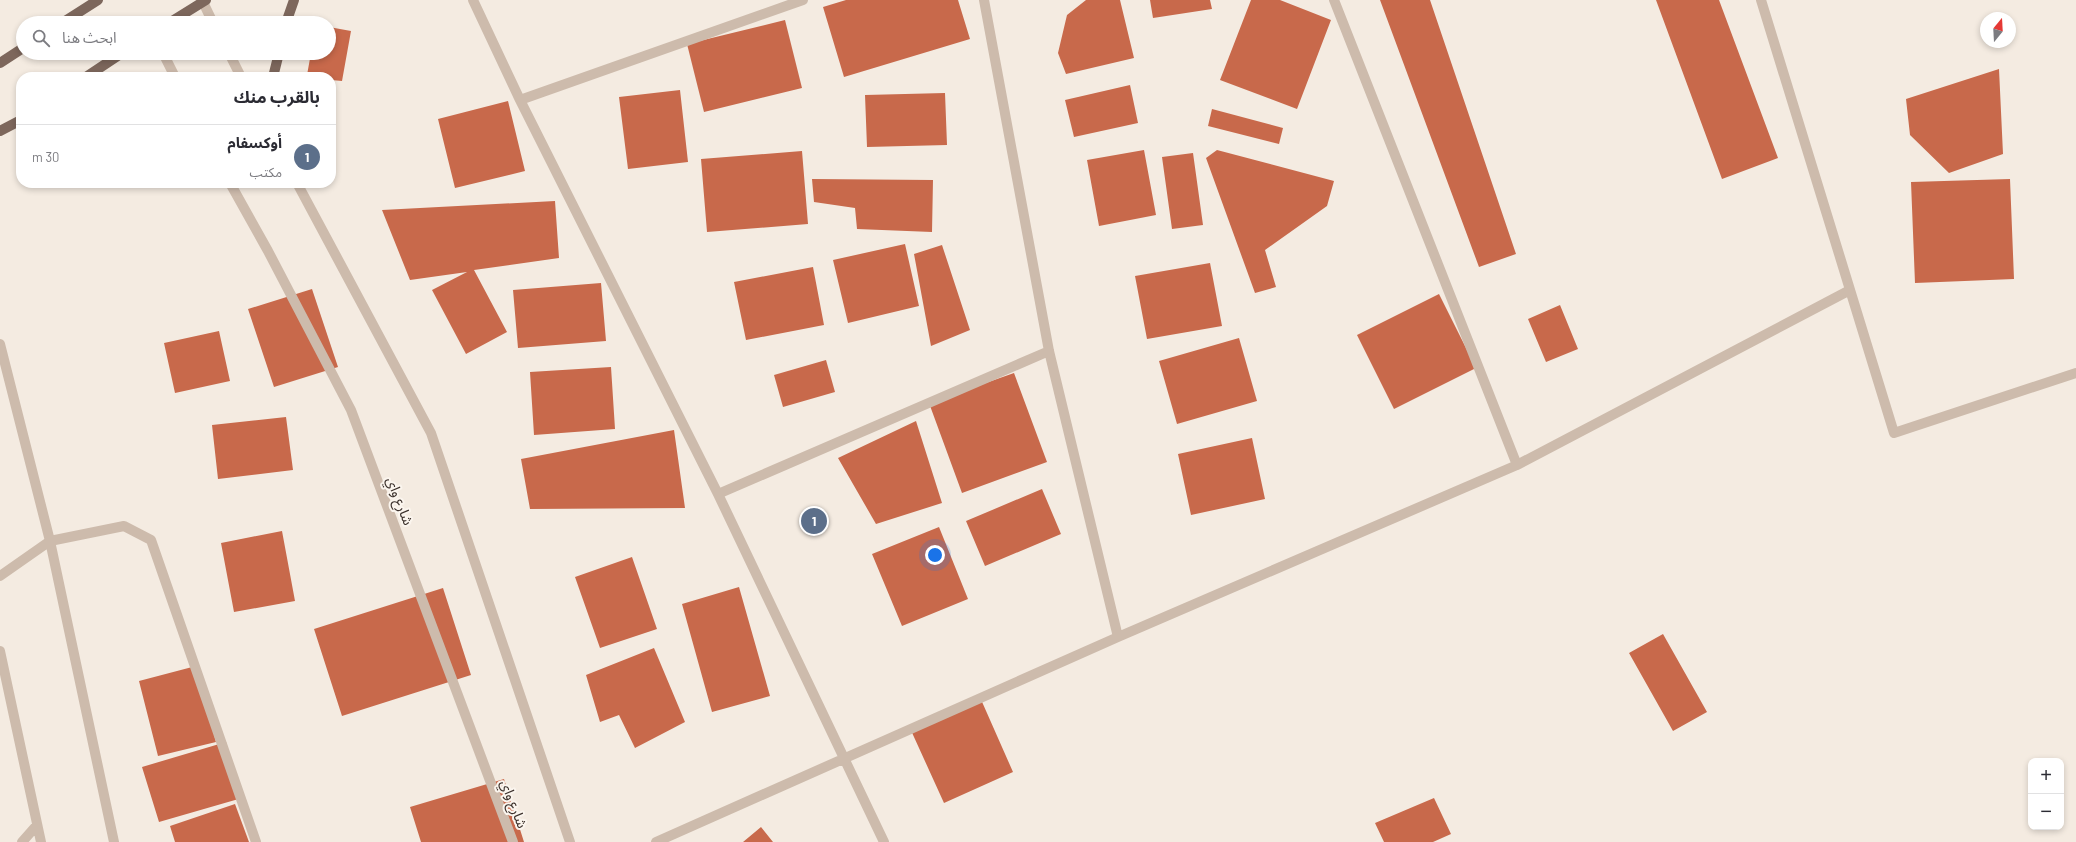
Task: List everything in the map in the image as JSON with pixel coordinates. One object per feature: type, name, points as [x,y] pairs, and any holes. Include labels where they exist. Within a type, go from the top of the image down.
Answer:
[{"type":"main road","points":[[73,16],[98,0]]},
{"type":"main road","points":[[288,16],[294,0]]},
{"type":"main road","points":[[180,16],[204,1]]},
{"type":"main road","points":[[0,63],[16,53]]},
{"type":"main road","points":[[94,72],[112,60]]},
{"type":"main road","points":[[274,72],[277,60]]},
{"type":"main road","points":[[0,131],[16,123]]},
{"type":"street","points":[[473,0],[520,100],[718,494],[884,842]]},
{"type":"street","points":[[520,100],[803,0]]},
{"type":"street","points":[[984,0],[1049,350],[1118,637]]},
{"type":"street","points":[[1334,0],[1517,465]]},
{"type":"street","points":[[1761,0],[1894,433],[2076,373]]},
{"type":"street","points":[[204,1],[210,16]]},
{"type":"street","points":[[166,60],[172,72]]},
{"type":"street","points":[[232,60],[238,72]]},
{"type":"street","name":"شارع واي","points":[[233,188],[268,251],[351,410],[513,842]]},
{"type":"street","points":[[300,188],[431,433],[570,842]]},
{"type":"street","points":[[656,842],[844,760],[1118,637],[1517,465],[1850,290]]},
{"type":"street","points":[[0,344],[50,541],[114,842]]},
{"type":"street","points":[[718,494],[1049,350]]},
{"type":"street","points":[[0,576],[50,541],[124,526],[151,540],[256,842]]},
{"type":"street","points":[[0,651],[41,842]]},
{"type":"street","points":[[22,842],[37,825]]},
{"type":"building","points":[[846,0],[958,0],[970,39],[844,77],[823,7]]},
{"type":"building","points":[[1086,0],[1120,0],[1134,58],[1066,74],[1058,53],[1067,15]]},
{"type":"building","points":[[1150,0],[1210,0],[1212,9],[1153,18]]},
{"type":"building","points":[[1251,0],[1280,0],[1331,20],[1297,109],[1220,80]]},
{"type":"building","points":[[1380,0],[1430,0],[1516,254],[1479,267]]},
{"type":"building","points":[[1656,0],[1719,0],[1778,158],[1722,179]]},
{"type":"building","points":[[785,20],[802,88],[704,112],[687,44]]},
{"type":"building","points":[[336,28],[351,31],[342,81],[336,80],[336,72],[308,72],[310,60],[336,60]]},
{"type":"building","points":[[1999,69],[2003,154],[1949,173],[1910,135],[1906,99]]},
{"type":"building","points":[[1130,85],[1138,123],[1074,137],[1065,100]]},
{"type":"building","points":[[680,90],[688,162],[628,169],[619,97]]},
{"type":"building","points":[[945,93],[947,145],[867,147],[865,95]]},
{"type":"building","points":[[508,101],[525,171],[455,188],[438,119]]},
{"type":"building","points":[[1212,109],[1283,128],[1279,144],[1208,126]]},
{"type":"building","points":[[1144,150],[1156,215],[1099,226],[1087,160]]},
{"type":"building","points":[[1217,150],[1334,181],[1327,206],[1265,250],[1276,287],[1255,293],[1206,158]]},
{"type":"building","points":[[802,151],[808,224],[707,232],[701,159]]},
{"type":"building","points":[[1193,153],[1203,225],[1172,229],[1162,157]]},
{"type":"building","points":[[812,179],[933,180],[932,232],[857,229],[855,208],[814,202]]},
{"type":"building","points":[[2010,179],[2014,279],[1915,283],[1911,182]]},
{"type":"building","points":[[555,201],[559,258],[474,270],[507,332],[466,354],[432,290],[467,272],[410,280],[382,210]]},
{"type":"building","points":[[905,244],[919,306],[848,323],[833,260]]},
{"type":"building","points":[[942,245],[970,330],[931,346],[914,254]]},
{"type":"building","points":[[1210,263],[1222,326],[1147,339],[1135,276]]},
{"type":"building","points":[[813,267],[824,325],[746,340],[734,282]]},
{"type":"building","points":[[601,283],[606,341],[518,348],[513,290]]},
{"type":"building","points":[[312,289],[338,367],[274,387],[248,309]]},
{"type":"building","points":[[1439,294],[1476,368],[1394,409],[1357,335]]},
{"type":"building","points":[[1560,305],[1578,349],[1546,362],[1528,319]]},
{"type":"building","points":[[219,331],[230,381],[175,393],[164,343]]},
{"type":"building","points":[[1239,338],[1257,401],[1177,424],[1159,361]]},
{"type":"building","points":[[826,360],[835,392],[783,407],[774,375]]},
{"type":"building","points":[[611,367],[615,429],[534,435],[530,372]]},
{"type":"building","points":[[1014,373],[1047,462],[962,493],[929,403]]},
{"type":"building","points":[[286,417],[293,470],[218,479],[212,425]]},
{"type":"building","points":[[916,421],[942,503],[876,524],[838,458]]},
{"type":"building","points":[[674,430],[685,508],[530,509],[521,459]]},
{"type":"building","points":[[1252,438],[1265,499],[1191,515],[1178,454]]},
{"type":"building","points":[[1042,489],[1061,534],[985,566],[966,521]]},
{"type":"building","points":[[939,527],[968,599],[902,626],[872,554]]},
{"type":"building","points":[[282,531],[295,601],[234,612],[221,543]]},
{"type":"building","points":[[632,557],[657,629],[600,648],[575,577]]},
{"type":"building","points":[[739,587],[770,696],[712,712],[682,604]]},
{"type":"building","points":[[443,588],[471,675],[342,716],[314,629]]},
{"type":"building","points":[[1663,634],[1707,712],[1673,731],[1629,653]]},
{"type":"building","points":[[654,648],[685,722],[635,748],[619,715],[600,722],[586,675]]},
{"type":"building","points":[[196,666],[216,742],[158,756],[139,681]]},
{"type":"building","points":[[979,695],[1013,772],[944,803],[909,726]]},
{"type":"building","points":[[226,742],[242,798],[159,822],[142,767]]},
{"type":"building","points":[[504,779],[524,842],[421,842],[410,807]]},
{"type":"building","points":[[1434,798],[1451,834],[1433,842],[1384,842],[1375,823]]},
{"type":"building","points":[[235,804],[249,842],[175,842],[170,826]]},
{"type":"building","points":[[761,827],[773,842],[743,842]]},
{"type":"place","name":"أوكسفام","points":[[814,521]]}]
